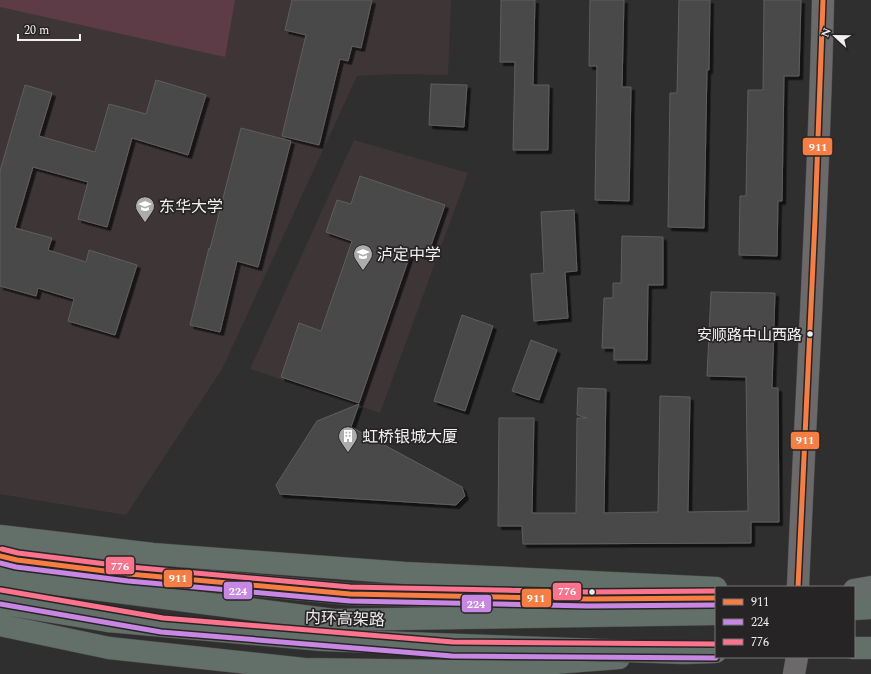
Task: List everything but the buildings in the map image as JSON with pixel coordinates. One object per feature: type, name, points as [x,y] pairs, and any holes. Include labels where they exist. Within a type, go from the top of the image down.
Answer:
[{"type":"highway","points":[[0,536],[153,554],[405,573],[715,588]]},
{"type":"highway","name":"内环高架路","points":[[0,577],[334,620],[715,614]]},
{"type":"highway","points":[[855,593],[871,594]]},
{"type":"highway","name":"内环高架路","points":[[0,603],[108,621],[330,640],[684,653],[715,652]]},
{"type":"highway","points":[[855,608],[871,608]]},
{"type":"highway","points":[[0,625],[109,648],[304,669],[452,671],[684,653]]},
{"type":"highway","points":[[855,648],[871,648]]},
{"type":"main road","points":[[0,556],[17,560],[129,574],[350,594],[588,599],[715,598]]},
{"type":"main road","points":[[855,590],[871,587]]},
{"type":"main road","points":[[0,597],[162,625],[330,640],[453,649],[715,652]]},
{"type":"main road","points":[[855,657],[871,659]]},
{"type":"street","points":[[798,586],[812,310],[821,85],[822,0]]},
{"type":"street","points":[[794,674],[797,658]]},
{"type":"shaded area","name":"东华大学","points":[[0,0],[451,0],[448,75],[403,74],[357,76],[222,369],[126,515],[0,494]]},
{"type":"shaded area","points":[[0,0],[235,0],[225,57],[0,7]]},
{"type":"shaded area","name":"泸定中学","points":[[354,140],[468,173],[380,413],[250,369]]},
{"type":"transit line","name":"911","points":[[798,586],[815,220],[823,0]]},
{"type":"transit line","name":"776","points":[[2,549],[18,553],[130,567],[350,587],[588,592],[715,591]]},
{"type":"transit line","name":"911","points":[[0,556],[17,560],[129,574],[350,594],[588,599],[715,598]]},
{"type":"transit line","name":"224","points":[[0,563],[16,567],[128,581],[350,601],[588,606],[715,605]]},
{"type":"transit line","name":"776","points":[[1,590],[163,618],[453,642],[715,644]]},
{"type":"transit line","name":"224","points":[[0,604],[161,632],[452,656],[715,658]]},
{"type":"place","name":"东华大学","points":[[145,223]]},
{"type":"place","name":"泸定中学","points":[[363,271]]},
{"type":"place","name":"安顺路中山西路","points":[[810,334]]},
{"type":"place","name":"虹桥银城大厦","points":[[348,453]]}]
